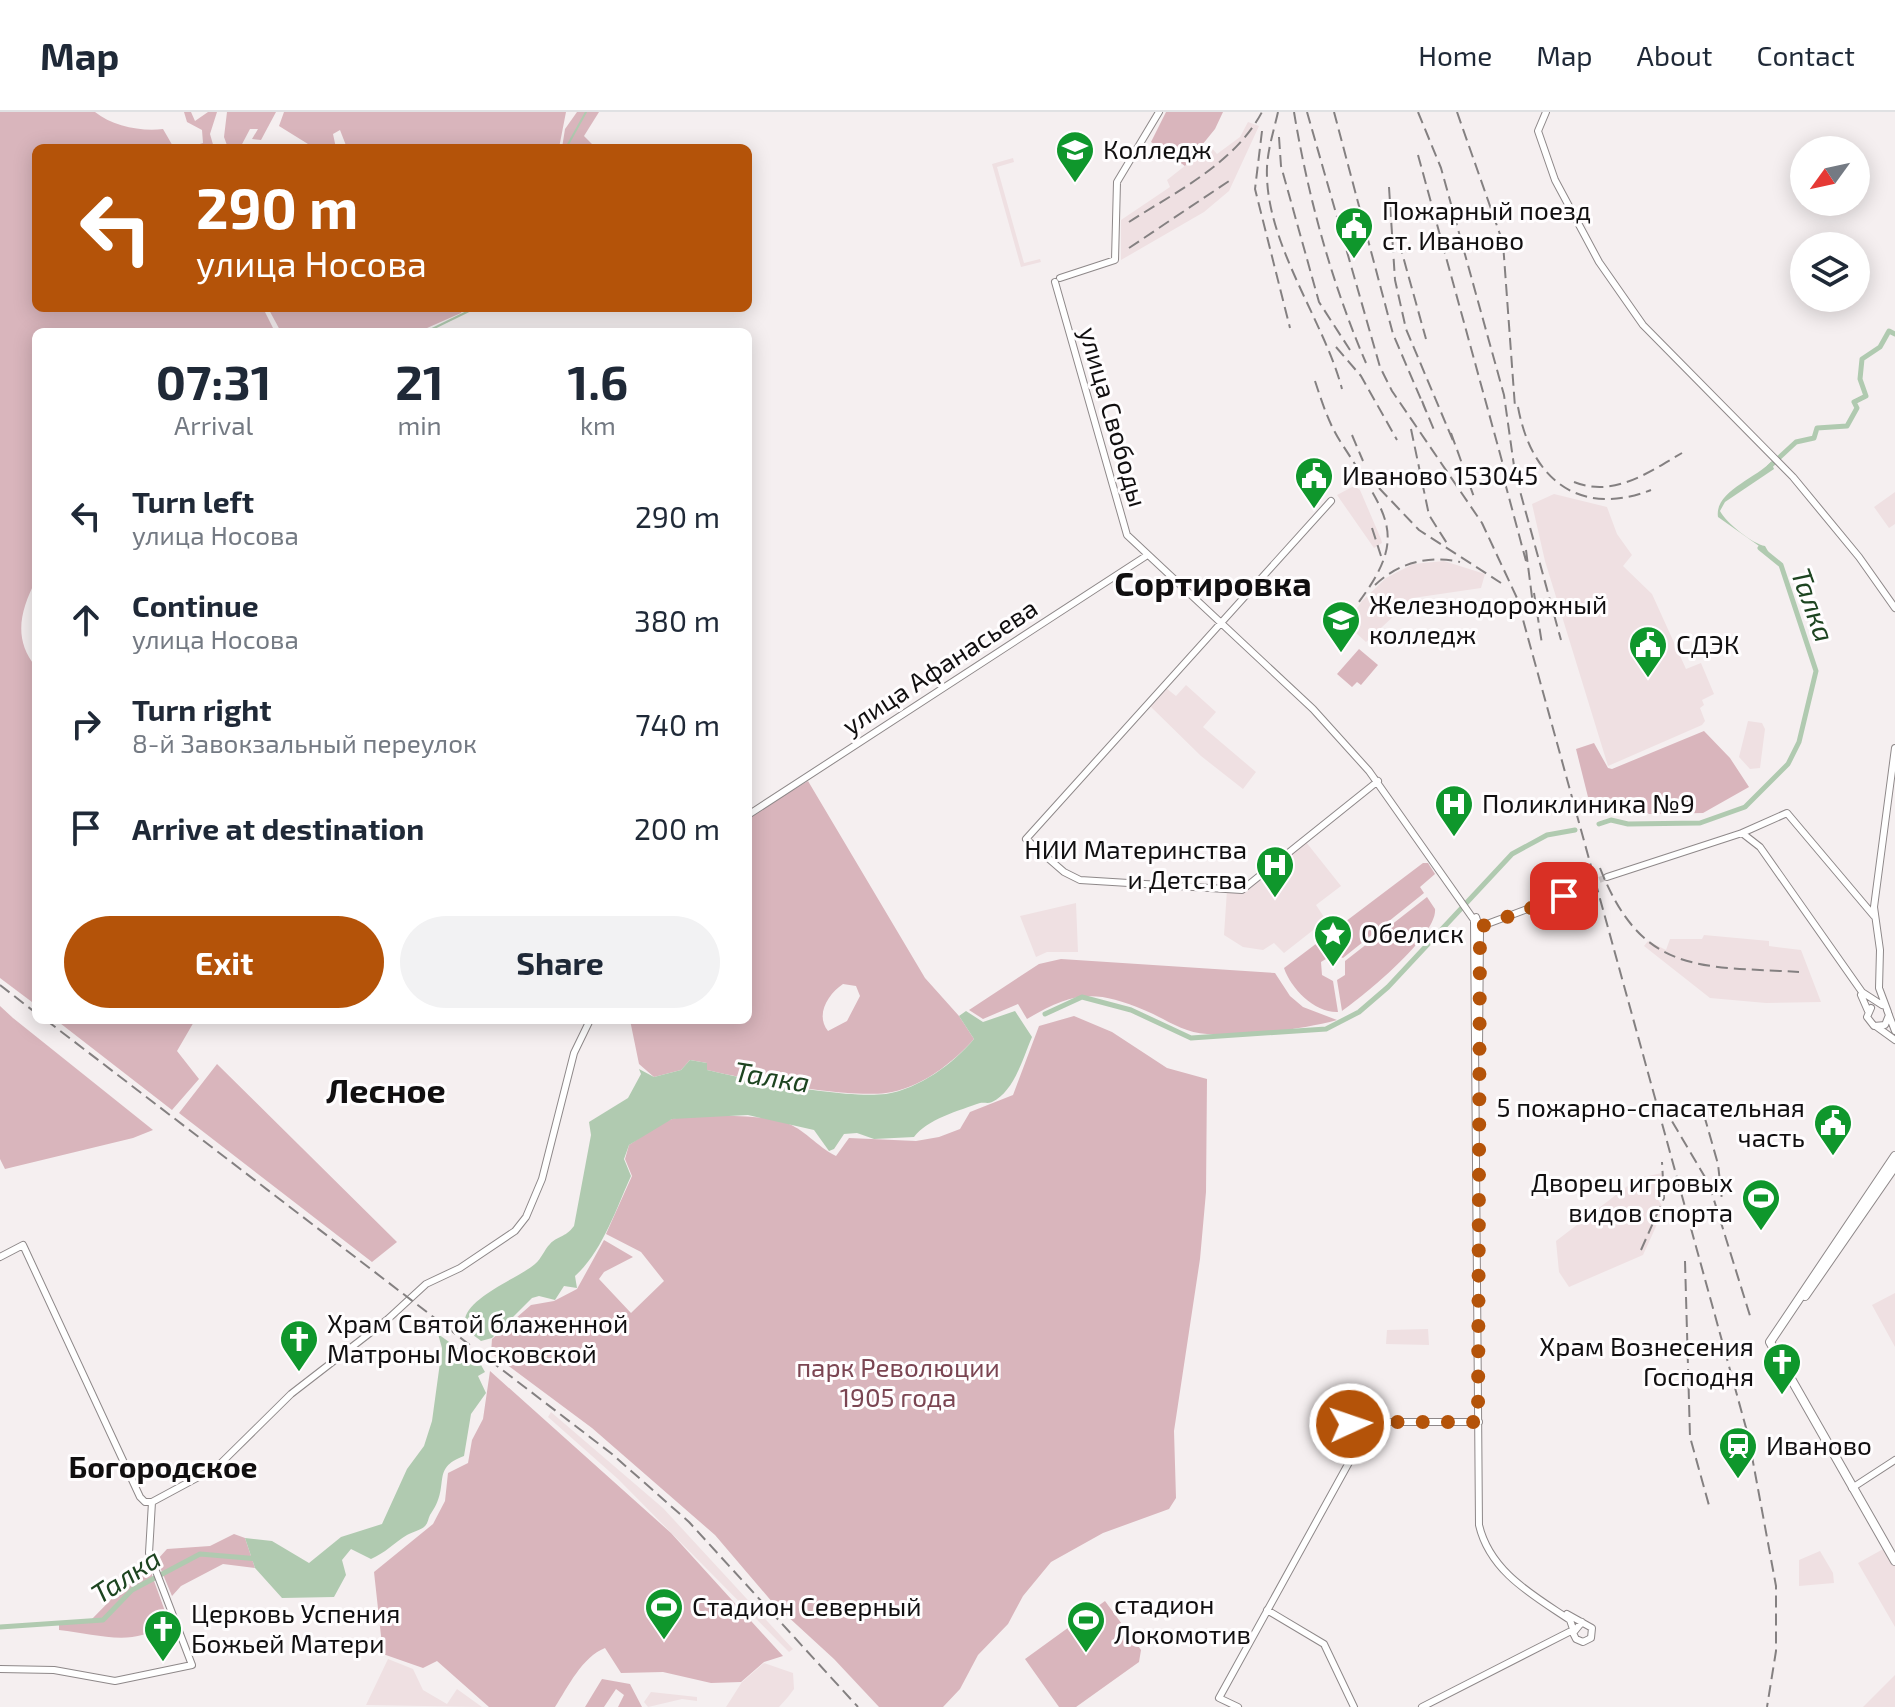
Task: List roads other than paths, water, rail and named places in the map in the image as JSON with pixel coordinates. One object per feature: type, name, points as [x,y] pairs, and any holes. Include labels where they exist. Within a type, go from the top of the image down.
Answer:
[{"type":"main road","points":[[1895,1156],[1773,1342],[1895,1561]]},
{"type":"main road","points":[[1844,1235],[1895,1166]]},
{"type":"street","name":"улица Свободы","points":[[1159,112],[1117,182],[1115,260],[1058,280],[1123,528],[1146,556],[1313,709],[1378,781],[1478,926]]},
{"type":"street","points":[[1546,112],[1538,131],[1555,180],[1617,289],[1676,361],[1787,470],[1859,557],[1895,608]]},
{"type":"street","points":[[1331,501],[1026,839],[1064,872],[1080,880],[1242,890],[1378,781]]},
{"type":"street","name":"улица Афанасьева","points":[[752,812],[1146,556]]},
{"type":"street","points":[[1895,748],[1875,917],[1880,950],[1879,988],[1869,1021],[1895,1040]]},
{"type":"street","points":[[1629,872],[1742,833],[1787,813],[1875,917]]},
{"type":"street","points":[[1742,833],[1760,847],[1874,1007],[1889,1013]]},
{"type":"street","points":[[1608,879],[1730,838],[1741,838],[1757,849],[1874,1007]]},
{"type":"street","points":[[1578,1641],[1570,1620],[1516,1580],[1496,1557],[1486,1540],[1480,1508],[1478,926],[1591,884]]},
{"type":"street","points":[[1862,992],[1873,996],[1879,988]]},
{"type":"street","points":[[1879,988],[1895,1031]]},
{"type":"street","points":[[1877,1027],[1885,1025],[1889,1013]]},
{"type":"street","points":[[0,1257],[23,1245],[140,1497],[145,1502],[152,1502],[217,1467],[291,1394],[412,1299],[419,1290],[490,1250],[524,1221],[542,1179],[574,1053],[588,1024]]},
{"type":"street","points":[[1238,1707],[1219,1698],[1352,1457],[1363,1430],[1383,1422],[1479,1422]]},
{"type":"street","points":[[1350,1424],[1363,1430]]},
{"type":"street","points":[[1853,1488],[1895,1460]]},
{"type":"street","points":[[0,1669],[54,1670],[115,1681],[192,1665],[149,1550],[152,1502]]},
{"type":"street","points":[[1422,1707],[1559,1642],[1589,1640],[1593,1633],[1590,1625],[1548,1604]]},
{"type":"street","points":[[1267,1610],[1324,1644],[1354,1707]]},
{"type":"street","points":[[1429,1707],[1573,1630],[1582,1622]]},
{"type":"waterway","points":[[568,144],[586,112]]},
{"type":"waterway","points":[[434,328],[467,312]]},
{"type":"waterway","name":"Талка","points":[[1769,467],[1796,442],[1814,438],[1817,428],[1847,426],[1857,408],[1854,402],[1866,396],[1860,379],[1862,359],[1880,347],[1889,331],[1895,334]]},
{"type":"waterway","name":"Талка","points":[[1599,824],[1611,820],[1628,824],[1700,823],[1745,807],[1788,764],[1799,742],[1816,671],[1781,565],[1760,548]]},
{"type":"waterway","name":"Талка","points":[[1045,1014],[1082,997],[1131,1010],[1191,1038],[1326,1029],[1359,1012],[1388,987],[1512,854],[1547,835],[1575,830]]},
{"type":"waterway","name":"Талка","points":[[0,1627],[103,1620],[132,1590],[200,1554],[258,1559]]},
{"type":"tunnel","points":[[1591,883],[1607,877]]},
{"type":"railway","points":[[1129,222],[1220,161],[1236,147],[1262,112]]},
{"type":"railway","points":[[1278,112],[1267,167],[1275,224],[1342,389]]},
{"type":"railway","points":[[1294,112],[1322,240],[1366,363]]},
{"type":"railway","points":[[1307,112],[1380,367],[1392,391],[1482,523],[1517,598],[1748,1435],[1776,1586],[1776,1651],[1767,1707]]},
{"type":"railway","points":[[1334,112],[1393,334],[1426,411]]},
{"type":"railway","points":[[1418,112],[1441,168],[1504,395],[1515,473],[1561,640]]},
{"type":"railway","points":[[1457,112],[1503,243],[1515,407]]},
{"type":"railway","points":[[1262,131],[1255,189],[1290,328]]},
{"type":"railway","points":[[1279,137],[1281,166],[1319,302],[1350,350]]},
{"type":"railway","points":[[1418,155],[1505,472]]},
{"type":"railway","points":[[1129,248],[1229,181]]},
{"type":"railway","points":[[1389,187],[1395,280],[1406,329],[1454,443]]},
{"type":"railway","points":[[1399,242],[1426,339]]},
{"type":"railway","points":[[1336,347],[1361,376],[1397,440]]},
{"type":"railway","points":[[1315,381],[1333,429],[1373,494],[1383,513],[1387,531],[1387,549],[1380,569],[1345,620]]},
{"type":"railway","points":[[1422,401],[1434,430]]},
{"type":"railway","points":[[1518,407],[1534,454],[1562,486],[1580,495],[1601,499],[1651,490]]},
{"type":"railway","points":[[1411,429],[1429,515],[1448,545]]},
{"type":"railway","points":[[1451,433],[1474,497]]},
{"type":"railway","points":[[1352,435],[1363,461]]},
{"type":"railway","points":[[1574,482],[1603,487],[1617,485],[1644,475],[1682,453]]},
{"type":"railway","points":[[1500,464],[1526,561]]},
{"type":"railway","points":[[1379,488],[1419,530],[1501,583]]},
{"type":"railway","points":[[1372,528],[1381,556]]},
{"type":"railway","points":[[1526,550],[1533,605]]},
{"type":"railway","points":[[1375,585],[1393,571],[1425,560],[1460,562]]},
{"type":"railway","points":[[1534,593],[1542,644]]},
{"type":"railway","points":[[1600,868],[1617,903],[1635,929],[1655,946],[1678,958],[1703,965],[1799,972]]},
{"type":"railway","points":[[0,985],[32,1010]]},
{"type":"railway","points":[[51,1024],[612,1454],[689,1522],[858,1707]]},
{"type":"railway","points":[[1663,1106],[1709,1184],[1751,1319]]},
{"type":"railway","points":[[1704,1115],[1718,1164],[1722,1200]]},
{"type":"railway","points":[[1641,1250],[1664,1198],[1662,1162]]},
{"type":"railway","points":[[1685,1261],[1690,1437],[1710,1509]]},
{"type":"place","name":"Колледж","points":[[1075,184]]},
{"type":"place","name":"Пожарный поезд ст. Иваново","points":[[1354,260]]},
{"type":"place","name":"Иваново 153045","points":[[1314,510]]},
{"type":"place","name":"Железнодорожный колледж","points":[[1341,654]]},
{"type":"place","name":"СДЭК","points":[[1648,679]]},
{"type":"place","name":"Поликлиника №9","points":[[1454,838]]},
{"type":"place","name":"НИИ Материнства и Детства","points":[[1275,899]]},
{"type":"place","name":"Обелиск","points":[[1333,968]]},
{"type":"place","name":"5 пожарно-спасательная часть","points":[[1833,1157]]},
{"type":"place","name":"Дворец игровых видов спорта","points":[[1761,1232]]},
{"type":"place","name":"Храм Святой блаженной Матроны Московской","points":[[299,1373]]},
{"type":"place","name":"Храм Вознесения Господня","points":[[1782,1396]]},
{"type":"place","name":"Иваново","points":[[1738,1480]]},
{"type":"place","name":"Стадион Северный","points":[[664,1641]]},
{"type":"place","name":"стадион Локомотив","points":[[1086,1654]]},
{"type":"place","name":"Церковь Успения Божьей Матери","points":[[163,1663]]},
{"type":"district","name":"Сортировка","points":[[1213,584]]},
{"type":"district","name":"Лесное","points":[[386,1091]]},
{"type":"district","name":"Богородское","points":[[163,1468]]},
{"type":"park label","name":"парк Революции 1905 года","points":[[898,1383]]}]
